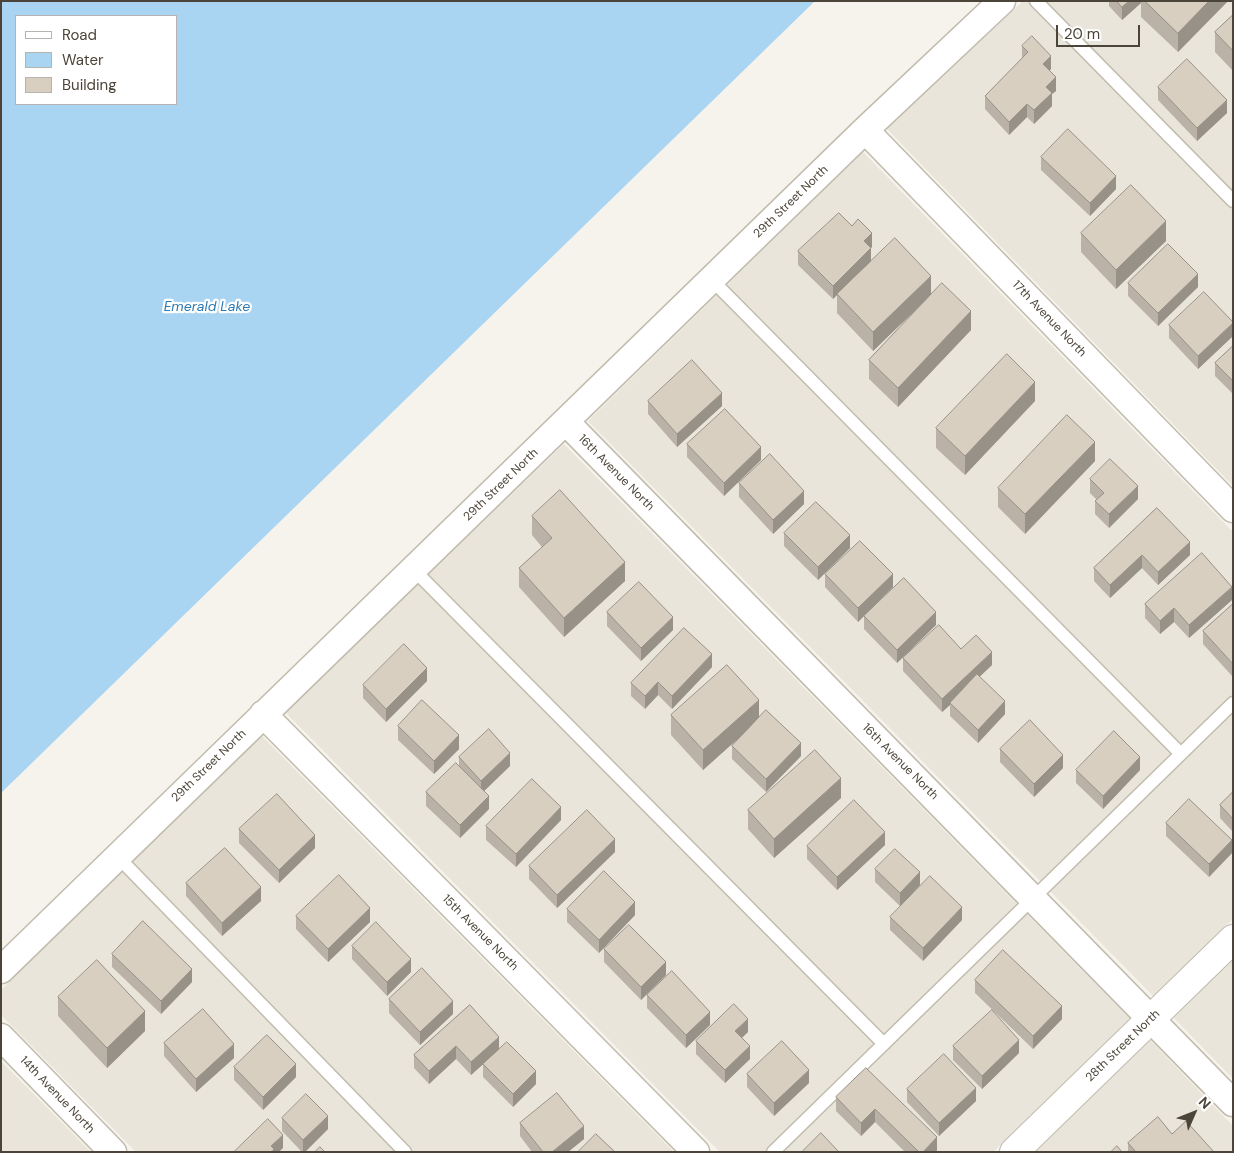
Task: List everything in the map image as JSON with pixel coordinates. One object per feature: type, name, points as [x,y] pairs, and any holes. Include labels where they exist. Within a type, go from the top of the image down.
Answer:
[{"type":"street","name":"29th Street North","points":[[1,970],[865,130],[1002,1]]},
{"type":"street","name":"17th Avenue North","points":[[865,130],[1233,509]]},
{"type":"street","name":"16th Avenue North","points":[[566,422],[1152,1018],[1233,1103]]},
{"type":"street","name":"15th Avenue North","points":[[263,714],[696,1152]]},
{"type":"street","name":"28th Street North","points":[[1014,1152],[1233,939]]},
{"type":"street","name":"14th Avenue North","points":[[1,1037],[113,1152]]},
{"type":"lane","points":[[1036,1],[1233,201]]},
{"type":"lane","points":[[712,280],[1181,754]]},
{"type":"lane","points":[[413,569],[884,1044]]},
{"type":"lane","points":[[773,1152],[1233,703]]},
{"type":"lane","points":[[117,856],[405,1152]]},
{"type":"shaded area","points":[[1023,1],[1233,1],[1233,486],[887,129]]},
{"type":"shaded area","points":[[863,152],[1233,532],[1233,919],[1154,997],[588,421]]},
{"type":"shaded area","points":[[564,444],[1130,1019],[993,1152],[720,1152],[285,712]]},
{"type":"shaded area","points":[[261,735],[674,1152],[136,1152],[1,1015],[1,990]]},
{"type":"shaded area","points":[[1233,959],[1233,1079],[1173,1017]]},
{"type":"shaded area","points":[[1150,1040],[1233,1126],[1233,1152],[1034,1152]]},
{"type":"shaded area","points":[[1,1061],[91,1152],[1,1152]]},
{"type":"water","name":"Emerald Lake","points":[[1,1],[815,1],[1,793]]},
{"type":"building","points":[[1117,1],[1129,1],[1122,7]]},
{"type":"building","points":[[1145,1],[1209,1],[1178,33]]},
{"type":"building","points":[[1233,15],[1233,51],[1215,32]]},
{"type":"building","points":[[1032,36],[1051,56],[1043,64],[1056,77],[1046,87],[1052,93],[1034,110],[1027,104],[1009,122],[985,96],[1028,52],[1022,46]]},
{"type":"building","points":[[1187,59],[1227,100],[1197,128],[1158,87]]},
{"type":"building","points":[[1068,129],[1116,176],[1090,203],[1041,157]]},
{"type":"building","points":[[1131,185],[1166,221],[1116,270],[1081,233]]},
{"type":"building","points":[[839,213],[852,226],[858,219],[872,233],[864,241],[871,248],[833,286],[798,251]]},
{"type":"building","points":[[895,238],[931,276],[873,332],[837,294]]},
{"type":"building","points":[[1168,244],[1198,274],[1158,313],[1128,283]]},
{"type":"building","points":[[942,283],[971,311],[898,388],[869,360]]},
{"type":"building","points":[[1204,292],[1233,323],[1198,356],[1169,325]]},
{"type":"building","points":[[1233,346],[1233,381],[1215,363]]},
{"type":"building","points":[[1007,354],[1035,382],[965,456],[936,428]]},
{"type":"building","points":[[692,360],[722,393],[677,434],[648,401]]},
{"type":"building","points":[[725,409],[761,447],[724,483],[687,444]]},
{"type":"building","points":[[1067,415],[1095,442],[1025,514],[998,488]]},
{"type":"building","points":[[770,454],[804,491],[773,520],[739,483]]},
{"type":"building","points":[[1110,459],[1138,486],[1109,514],[1095,501],[1104,493],[1090,479]]},
{"type":"building","points":[[560,490],[625,562],[564,618],[519,568],[552,538],[532,516]]},
{"type":"building","points":[[816,502],[850,535],[818,567],[784,533]]},
{"type":"building","points":[[1157,508],[1190,542],[1158,572],[1142,555],[1110,585],[1094,568]]},
{"type":"building","points":[[860,541],[893,574],[858,608],[825,574]]},
{"type":"building","points":[[1202,553],[1232,587],[1189,625],[1174,608],[1160,621],[1145,604]]},
{"type":"building","points":[[904,578],[936,612],[897,650],[864,616]]},
{"type":"building","points":[[639,582],[673,617],[641,648],[607,612]]},
{"type":"building","points":[[1233,604],[1233,664],[1203,631]]},
{"type":"building","points":[[939,625],[961,649],[976,635],[992,652],[942,699],[903,658]]},
{"type":"building","points":[[684,628],[712,654],[672,696],[658,682],[645,696],[631,683]]},
{"type":"building","points":[[404,644],[427,668],[386,709],[363,685]]},
{"type":"building","points":[[727,665],[759,700],[703,750],[671,715]]},
{"type":"building","points":[[977,674],[1005,701],[978,730],[950,703]]},
{"type":"building","points":[[422,700],[459,735],[434,761],[398,726]]},
{"type":"building","points":[[766,710],[801,743],[766,779],[732,746]]},
{"type":"building","points":[[1030,720],[1063,755],[1034,784],[1000,749]]},
{"type":"building","points":[[489,729],[510,753],[481,781],[459,757]]},
{"type":"building","points":[[1114,731],[1140,757],[1103,796],[1076,770]]},
{"type":"building","points":[[815,750],[841,778],[774,839],[748,810]]},
{"type":"building","points":[[456,763],[489,796],[460,825],[426,792]]},
{"type":"building","points":[[532,779],[561,807],[516,854],[486,826]]},
{"type":"building","points":[[1233,792],[1233,819],[1220,805]]},
{"type":"building","points":[[277,794],[315,835],[279,870],[239,829]]},
{"type":"building","points":[[1189,799],[1232,840],[1209,864],[1166,823]]},
{"type":"building","points":[[854,800],[885,832],[837,877],[807,846]]},
{"type":"building","points":[[587,810],[615,839],[557,895],[529,866]]},
{"type":"building","points":[[225,848],[261,887],[222,923],[186,883]]},
{"type":"building","points":[[895,849],[920,872],[900,893],[875,869]]},
{"type":"building","points":[[604,871],[635,902],[599,940],[567,909]]},
{"type":"building","points":[[339,875],[370,908],[328,949],[296,916]]},
{"type":"building","points":[[930,876],[962,907],[923,948],[890,917]]},
{"type":"building","points":[[143,921],[192,969],[161,1001],[112,954]]},
{"type":"building","points":[[376,922],[411,959],[387,982],[352,946]]},
{"type":"building","points":[[629,925],[666,962],[641,987],[604,949]]},
{"type":"building","points":[[1003,950],[1062,1006],[1033,1036],[975,980]]},
{"type":"building","points":[[97,960],[145,1011],[107,1048],[58,997]]},
{"type":"building","points":[[422,968],[453,1001],[420,1032],[389,999]]},
{"type":"building","points":[[672,971],[710,1012],[686,1035],[647,995]]},
{"type":"building","points":[[734,1004],[748,1019],[735,1031],[750,1046],[725,1070],[696,1041]]},
{"type":"building","points":[[470,1005],[499,1037],[471,1062],[456,1046],[429,1071],[414,1055]]},
{"type":"building","points":[[203,1009],[234,1044],[196,1079],[164,1043]]},
{"type":"building","points":[[992,1010],[1019,1040],[982,1076],[953,1046]]},
{"type":"building","points":[[267,1035],[296,1064],[263,1097],[234,1067]]},
{"type":"building","points":[[782,1041],[809,1070],[774,1103],[747,1074]]},
{"type":"building","points":[[507,1042],[536,1071],[513,1094],[483,1064]]},
{"type":"building","points":[[944,1054],[976,1088],[939,1123],[907,1089]]},
{"type":"building","points":[[866,1068],[937,1137],[923,1152],[919,1152],[875,1109],[861,1123],[836,1097]]},
{"type":"building","points":[[557,1093],[584,1126],[552,1152],[543,1152],[520,1123]]},
{"type":"building","points":[[306,1094],[328,1116],[303,1140],[282,1118]]},
{"type":"building","points":[[1158,1117],[1172,1134],[1186,1121],[1214,1152],[1136,1152],[1128,1143]]},
{"type":"building","points":[[268,1119],[283,1135],[271,1146],[274,1149],[272,1152],[234,1152]]},
{"type":"building","points":[[821,1133],[839,1152],[802,1152]]},
{"type":"building","points":[[596,1134],[615,1152],[578,1152]]},
{"type":"building","points":[[1117,1146],[1122,1152],[1111,1152]]},
{"type":"building","points":[[320,1147],[325,1152],[315,1152]]}]
